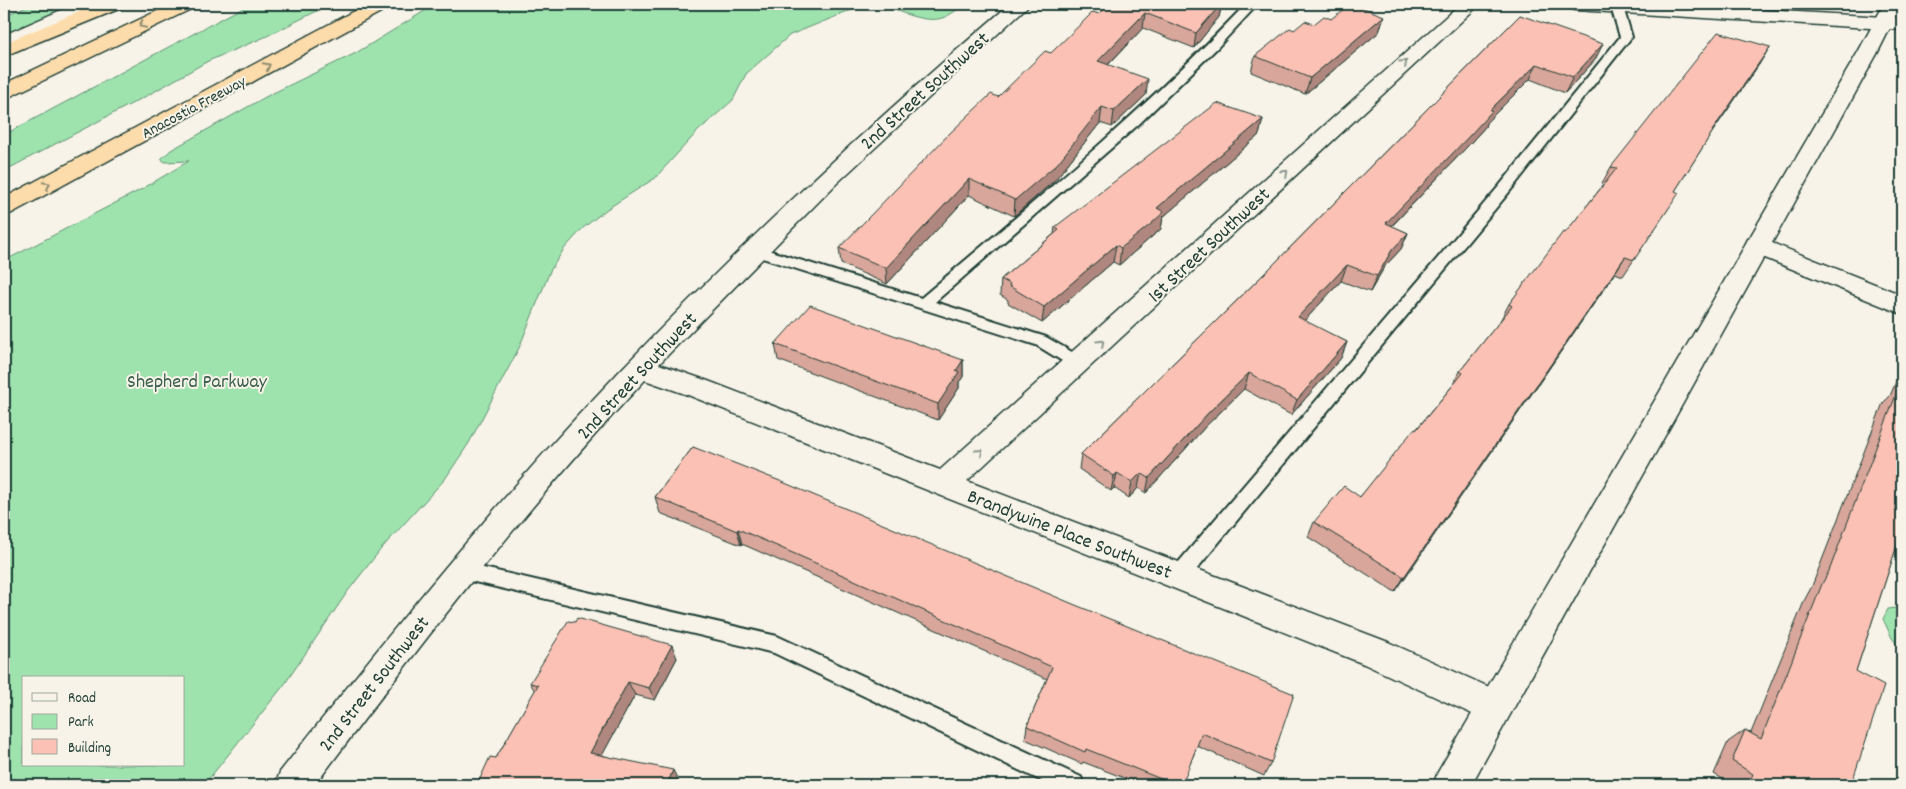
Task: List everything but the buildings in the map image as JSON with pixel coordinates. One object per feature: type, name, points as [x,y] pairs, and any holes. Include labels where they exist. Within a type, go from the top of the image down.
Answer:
[{"type":"highway","points":[[4,50],[114,4]]},
{"type":"highway","points":[[4,92],[186,4]]},
{"type":"highway","name":"Anacostia Freeway","points":[[4,208],[381,4]]},
{"type":"street","points":[[4,42],[90,4]]},
{"type":"street","name":"2nd Street Southwest","points":[[293,785],[462,571],[579,434],[640,368],[755,251],[880,129],[1021,4]]},
{"type":"street","name":"1st Street Southwest","points":[[944,484],[1471,4]]},
{"type":"street","points":[[1575,4],[1892,17]]},
{"type":"street","points":[[1451,785],[1757,245],[1868,52],[1892,17]]},
{"type":"street","points":[[1757,245],[1902,305]]},
{"type":"street","name":"Brandywine Place Southwest","points":[[640,368],[698,388],[1376,653],[1495,708]]},
{"type":"lane","points":[[925,303],[1080,170],[1208,52],[1252,4]]},
{"type":"lane","points":[[1179,576],[1505,188],[1626,37],[1617,7]]},
{"type":"lane","points":[[755,251],[925,303],[1040,341],[1078,363]]},
{"type":"lane","points":[[462,571],[776,645],[1073,785]]},
{"type":"green space","points":[[31,4],[77,4],[4,35],[4,16]]},
{"type":"green space","points":[[249,4],[331,4],[265,37],[208,61],[150,94],[4,171],[4,135]]},
{"type":"green space","name":"Shepherd Parkway","points":[[436,4],[867,4],[790,35],[746,74],[733,100],[698,131],[655,178],[607,209],[583,228],[564,249],[550,271],[519,348],[469,443],[445,479],[381,549],[348,591],[284,685],[204,785],[4,785],[4,261],[142,189],[189,161],[165,162],[161,159],[171,150],[269,95],[356,53]]},
{"type":"green space","points":[[880,4],[966,4],[945,17],[929,19],[912,16]]},
{"type":"green space","points":[[1902,607],[1902,651],[1892,638],[1883,619],[1888,609]]}]
